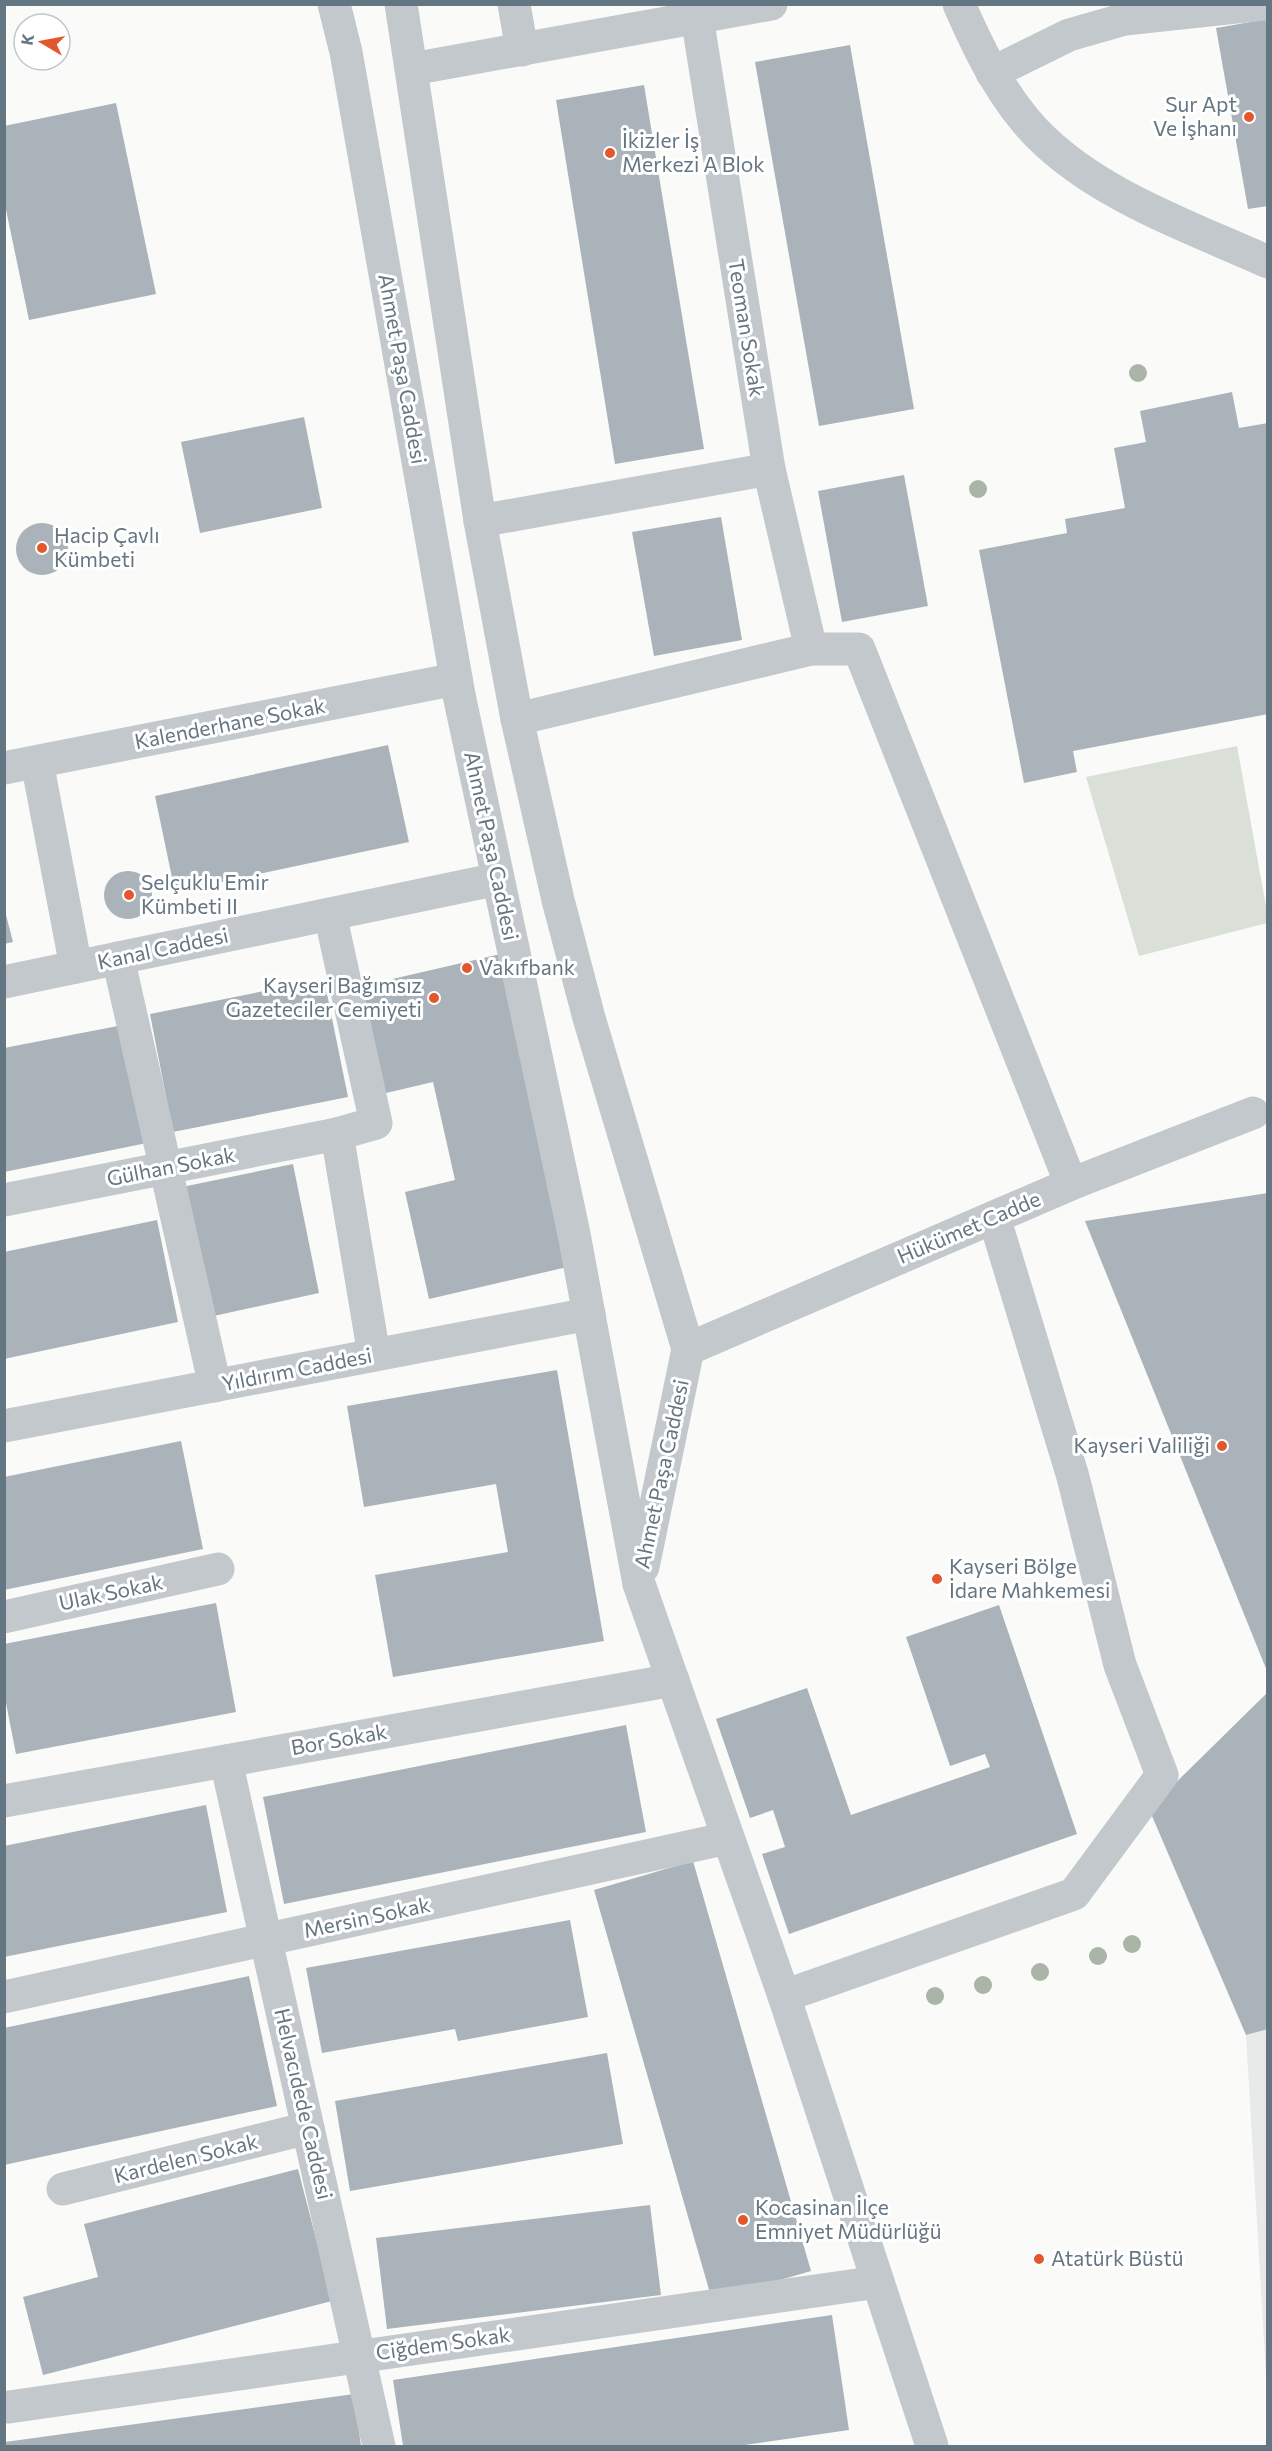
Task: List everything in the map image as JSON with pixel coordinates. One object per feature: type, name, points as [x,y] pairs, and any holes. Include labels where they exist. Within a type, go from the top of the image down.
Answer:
[{"type":"street","name":"Ahmet Paşa Caddesi","points":[[334,4],[348,64],[456,679],[589,1314],[639,1584]]},
{"type":"street","name":"Ahmet Paşa Caddesi","points":[[401,4],[480,521],[517,719],[558,900],[589,1018],[688,1349],[639,1584]]},
{"type":"street","points":[[514,4],[522,50]]},
{"type":"street","points":[[412,69],[522,50],[696,11],[771,4]]},
{"type":"street","points":[[959,4],[992,73],[1025,120],[1055,150],[1088,174],[1133,200],[1268,262]]},
{"type":"street","points":[[992,73],[1124,11],[1264,4]]},
{"type":"street","name":"Teoman Sokak","points":[[696,11],[769,469],[811,649]]},
{"type":"street","points":[[480,521],[769,469]]},
{"type":"street","points":[[517,719],[811,649],[859,649],[1071,1184]]},
{"type":"street","name":"Kalenderhane Sokak","points":[[4,768],[456,679]]},
{"type":"street","points":[[37,762],[75,967]]},
{"type":"street","name":"Kanal Caddesi","points":[[4,982],[498,879]]},
{"type":"street","name":"Gülhan Sokak","points":[[4,1200],[337,1134],[376,1123],[330,914]]},
{"type":"street","points":[[118,958],[215,1386]]},
{"type":"street","name":"Hükümet Cadde","points":[[688,1349],[1071,1184],[1253,1113]]},
{"type":"street","points":[[337,1134],[374,1355]]},
{"type":"street","points":[[784,1996],[1074,1894],[1162,1775],[1120,1665],[1073,1477],[994,1217]]},
{"type":"street","name":"Yıldırım Caddesi","points":[[4,1426],[589,1314]]},
{"type":"street","name":"Ulak Sokak","points":[[4,1617],[218,1569]]},
{"type":"street","points":[[639,1584],[784,1996],[932,2446]]},
{"type":"street","name":"Bor Sokak","points":[[4,1801],[673,1680]]},
{"type":"street","name":"Helvacıdede Caddesi","points":[[226,1761],[379,2446]]},
{"type":"street","name":"Mersin Sokak","points":[[4,1997],[728,1838]]},
{"type":"street","name":"Kardelen Sokak","points":[[63,2189],[308,2128]]},
{"type":"street","name":"Ciğdem Sokak","points":[[9,2407],[878,2282]]},
{"type":"shaded area","points":[[1237,746],[1267,912],[1267,923],[1139,956],[1086,777]]},
{"type":"shaded area","points":[[1267,2029],[1267,2393],[1246,2035]]},
{"type":"building","name":"Sur Apt Ve İşhanı","points":[[1268,19],[1268,206],[1248,209],[1216,28]]},
{"type":"building","points":[[850,45],[914,409],[819,426],[755,62]]},
{"type":"building","points":[[644,85],[704,449],[615,464],[556,100]]},
{"type":"building","points":[[116,103],[156,294],[29,320],[4,200],[4,126]]},
{"type":"building","points":[[1232,392],[1239,428],[1268,423],[1268,714],[1073,751],[1077,772],[1024,783],[979,550],[1067,533],[1065,519],[1125,508],[1114,448],[1146,442],[1140,411]]},
{"type":"building","points":[[304,417],[322,508],[200,533],[181,442]]},
{"type":"building","points":[[904,475],[928,606],[842,622],[818,491]]},
{"type":"building","points":[[721,517],[742,640],[654,656],[632,532]]},
{"type":"building","name":"Hacip Çavlı Kümbeti","points":[[42,523],[52,525],[60,531],[66,539],[68,549],[66,559],[60,567],[52,573],[42,575],[32,573],[24,567],[18,559],[16,549],[18,539],[24,531],[32,525]]},
{"type":"building","points":[[388,745],[409,842],[175,892],[155,796]]},
{"type":"building","name":"Selçuklu Emir Kümbeti II","points":[[123,871],[133,871],[148,881],[152,895],[148,909],[142,915],[133,919],[123,919],[108,909],[104,900],[104,890],[114,875]]},
{"type":"building","points":[[4,907],[13,942],[4,944]]},
{"type":"building","points":[[505,953],[576,1265],[429,1299],[405,1192],[455,1180],[433,1082],[373,1096],[349,989]]},
{"type":"building","points":[[324,979],[348,1097],[173,1132],[150,1014]]},
{"type":"building","points":[[123,1025],[147,1143],[4,1172],[4,1048]]},
{"type":"building","points":[[293,1164],[319,1293],[209,1317],[182,1187]]},
{"type":"building","name":"Kayseri Valiliği","points":[[1268,1193],[1268,1671],[1267,1671],[1085,1221]]},
{"type":"building","points":[[157,1220],[178,1322],[4,1359],[4,1252]]},
{"type":"building","points":[[557,1370],[604,1641],[393,1677],[375,1575],[508,1552],[496,1484],[364,1507],[347,1406]]},
{"type":"building","points":[[181,1441],[203,1549],[4,1590],[4,1477]]},
{"type":"building","points":[[216,1603],[236,1712],[16,1754],[4,1693],[4,1644]]},
{"type":"building","points":[[999,1605],[1077,1834],[789,1934],[762,1854],[785,1847],[773,1810],[750,1818],[716,1719],[807,1688],[851,1815],[990,1767],[985,1754],[950,1766],[906,1637]]},
{"type":"building","points":[[1268,1692],[1268,2029],[1246,2035],[1149,1809]]},
{"type":"building","points":[[626,1725],[646,1832],[284,1904],[263,1797]]},
{"type":"building","points":[[206,1805],[227,1912],[4,1957],[4,1846]]},
{"type":"building","points":[[693,1861],[811,2271],[712,2300],[594,1890]]},
{"type":"building","points":[[570,1920],[588,2017],[458,2041],[455,2029],[322,2053],[306,1968]]},
{"type":"building","points":[[249,1976],[277,2106],[4,2165],[4,2028]]},
{"type":"building","points":[[607,2053],[623,2144],[350,2191],[335,2101]]},
{"type":"building","points":[[298,2169],[332,2301],[43,2375],[23,2297],[98,2277],[84,2224]]},
{"type":"building","points":[[650,2205],[661,2295],[387,2329],[376,2238]]},
{"type":"building","points":[[832,2315],[849,2430],[738,2446],[403,2446],[393,2380]]},
{"type":"building","points":[[354,2394],[361,2446],[5,2446],[5,2442]]},
{"type":"place","name":"Sur Apt Ve İşhanı","points":[[1249,117]]},
{"type":"place","name":"İkizler İş Merkezi A Blok","points":[[610,153]]},
{"type":"place","name":"Hacip Çavlı Kümbeti","points":[[42,548]]},
{"type":"place","name":"Selçuklu Emir Kümbeti II","points":[[129,895]]},
{"type":"place","name":"Vakıfbank","points":[[467,968]]},
{"type":"place","name":"Kayseri Bağımsız Gazeteciler Cemiyeti","points":[[434,998]]},
{"type":"place","name":"Kayseri Valiliği","points":[[1222,1446]]},
{"type":"place","name":"Kayseri Bölge İdare Mahkemesi","points":[[937,1579]]},
{"type":"place","name":"Kocasinan İlçe Emniyet Müdürlüğü","points":[[743,2220]]},
{"type":"place","name":"Atatürk Büstü","points":[[1039,2259]]}]
